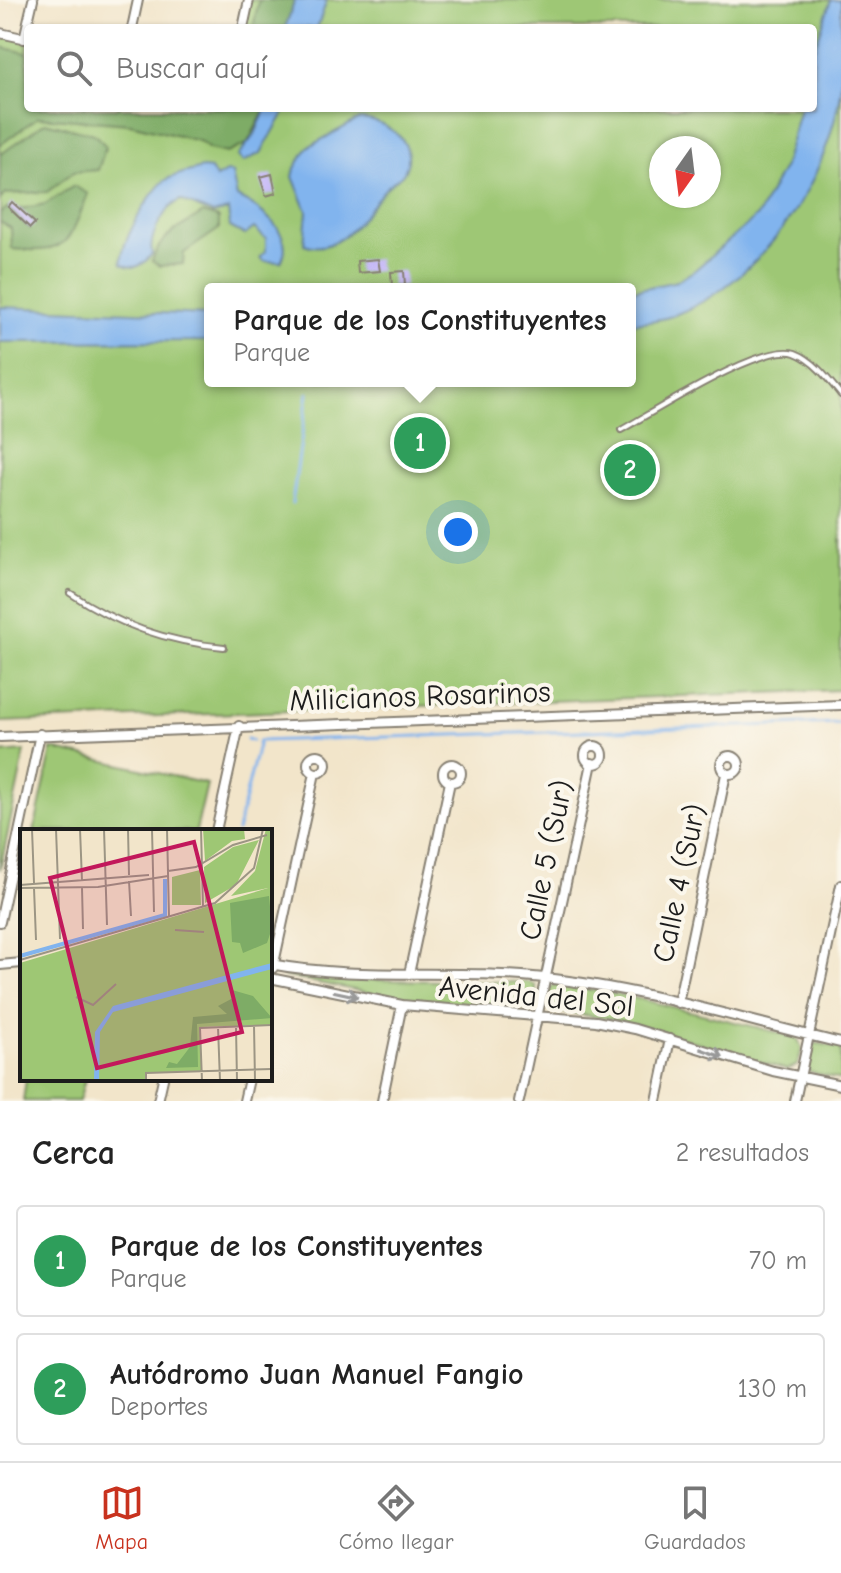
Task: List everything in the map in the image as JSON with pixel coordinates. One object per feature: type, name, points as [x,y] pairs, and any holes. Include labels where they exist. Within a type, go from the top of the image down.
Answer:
[{"type":"street","points":[[29,24],[33,0]]},
{"type":"street","points":[[133,24],[138,0]]},
{"type":"street","points":[[244,24],[249,0]]},
{"type":"street","points":[[0,33],[24,39]]},
{"type":"street","name":"Milicianos Rosarinos","points":[[0,737],[841,705]]},
{"type":"street","points":[[216,829],[239,726]]},
{"type":"street","points":[[0,922],[40,734]]},
{"type":"street","name":"Calle 5 (Sur)","points":[[519,1101],[592,763]]},
{"type":"street","points":[[272,964],[315,773]]},
{"type":"street","name":"Calle 4 (Sur)","points":[[678,1003],[726,774]]},
{"type":"street","points":[[409,974],[450,782]]},
{"type":"street","points":[[795,1101],[841,885]]},
{"type":"street","points":[[0,965],[20,963]]},
{"type":"street","name":"Avenida del Sol","points":[[272,964],[409,974],[545,978],[678,1003],[841,1043]]},
{"type":"street","name":"Avenida del Sol","points":[[272,979],[402,1005],[596,1021],[800,1077],[841,1085]]},
{"type":"street","points":[[382,1101],[402,1005]]},
{"type":"street","points":[[657,1101],[670,1039]]},
{"type":"street","points":[[158,1101],[163,1081]]},
{"type":"street","points":[[244,1101],[249,1081]]},
{"type":"lane","points":[[621,430],[753,358],[778,352],[804,358],[841,395]]},
{"type":"lane","points":[[70,593],[134,628],[179,641],[224,647]]},
{"type":"green space","points":[[249,0],[841,0],[841,690],[0,722],[0,33],[24,38],[24,112],[817,112],[817,24],[244,24]]},
{"type":"green space","points":[[259,0],[295,0],[286,24],[254,24]]},
{"type":"green space","points":[[0,47],[24,52],[24,112],[264,112],[247,144],[227,153],[209,149],[199,141],[130,124],[38,117],[0,145]]},
{"type":"green space","points":[[45,122],[94,134],[106,146],[98,170],[73,172],[47,192],[5,194],[0,200],[0,155]]},
{"type":"green space","points":[[74,186],[88,194],[76,224],[64,242],[45,250],[12,249],[11,228],[0,222],[0,214],[8,207],[30,228],[20,209],[45,204]]},
{"type":"green space","points":[[203,213],[219,218],[219,229],[184,253],[183,264],[160,266],[152,261],[166,237]]},
{"type":"green space","points":[[52,749],[207,784],[196,829],[34,829]]},
{"type":"green space","points":[[25,751],[0,870],[0,753]]},
{"type":"green space","points":[[284,971],[376,980],[529,982],[536,986],[536,1001],[527,1009],[416,1002],[282,976]]},
{"type":"green space","points":[[556,984],[623,995],[797,1037],[802,1048],[798,1065],[787,1070],[612,1019],[554,1011],[546,999],[550,988]]},
{"type":"green space","points":[[815,1043],[841,1047],[841,1080],[809,1072],[807,1066]]},
{"type":"green space","points":[[26,1081],[84,1081],[79,1101],[23,1101]]},
{"type":"water","points":[[295,0],[327,0],[318,24],[286,24]]},
{"type":"water","points":[[831,0],[841,0],[841,85],[823,156],[807,191],[763,253],[735,279],[705,300],[672,316],[636,323],[636,290],[677,281],[695,270],[758,215],[784,166],[799,112],[817,112],[817,41]]},
{"type":"water","points":[[264,112],[285,112],[261,153],[243,162],[238,156],[255,134]]},
{"type":"water","points":[[359,119],[386,126],[401,139],[408,155],[406,169],[341,238],[318,247],[304,244],[307,211],[293,177],[295,168],[308,147]]},
{"type":"water","points":[[203,168],[211,169],[216,178],[226,172],[232,173],[237,197],[273,222],[284,241],[285,251],[281,262],[263,261],[260,257],[266,251],[266,239],[254,228],[245,235],[230,227],[228,210],[213,214],[181,200],[169,209],[159,223],[149,258],[135,267],[122,264],[130,233],[159,186],[174,176]]},
{"type":"water","points":[[0,307],[204,315],[204,341],[0,342]]},
{"type":"building","points":[[272,174],[276,193],[266,196],[260,177]]},
{"type":"building","points":[[12,202],[35,223],[30,228],[8,207]]},
{"type":"building","points":[[378,259],[380,271],[358,273],[357,261]]},
{"type":"building","points":[[404,271],[405,283],[392,283],[391,272]]},
{"type":"waterway","points":[[292,503],[308,393]]},
{"type":"waterway","points":[[237,829],[259,741],[841,723]]},
{"type":"waterway","points":[[247,739],[252,741]]},
{"type":"place","name":"Parque de los Constituyentes","points":[[420,443]]},
{"type":"place","name":"Autódromo Juan Manuel Fangio","points":[[630,470]]}]
